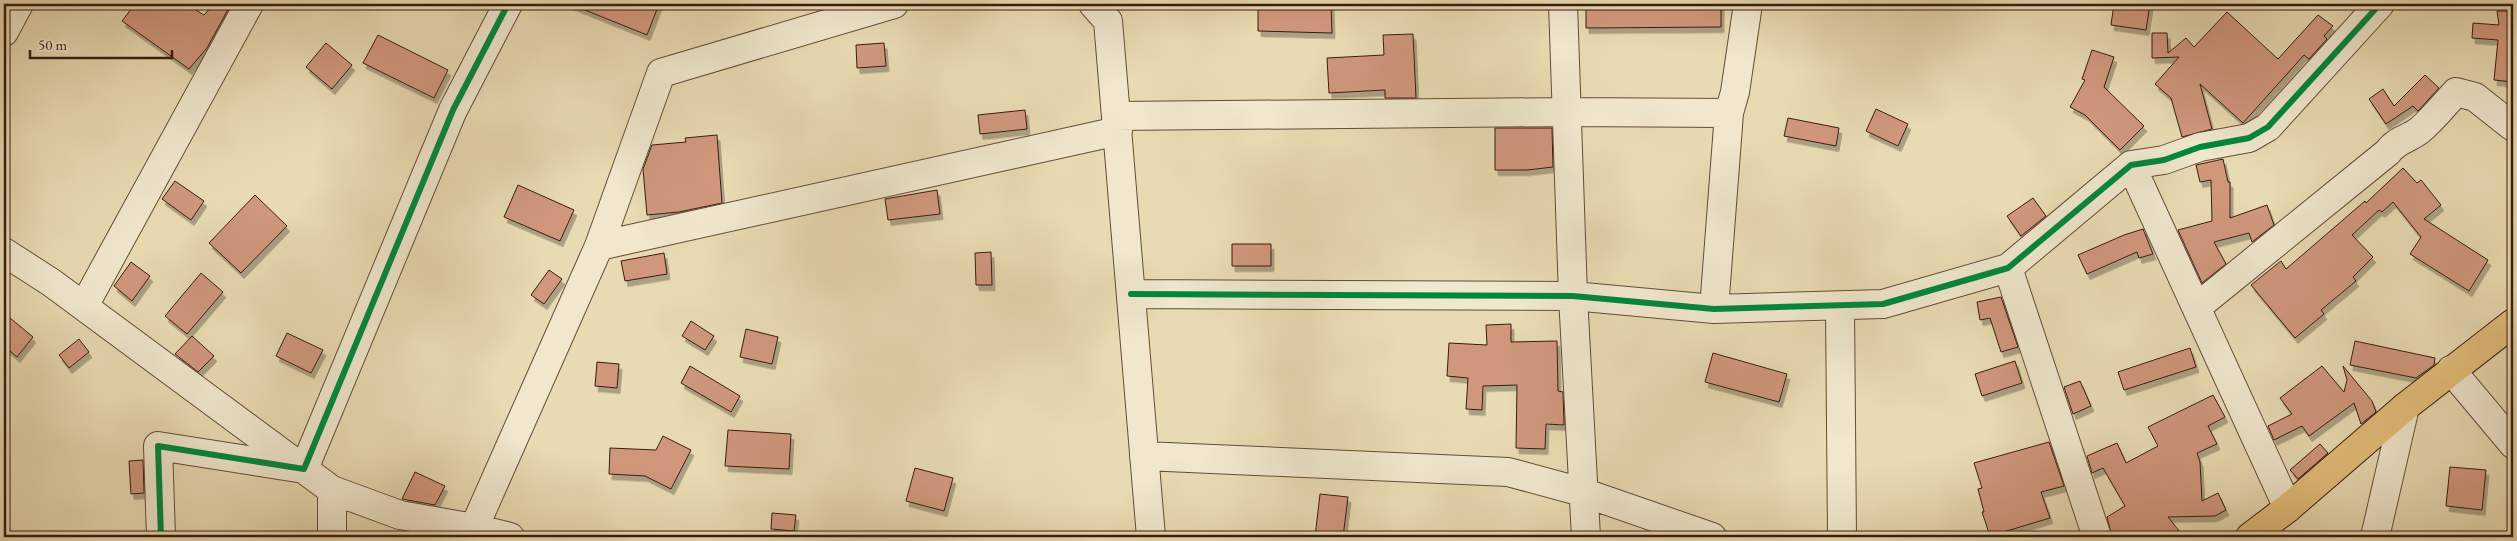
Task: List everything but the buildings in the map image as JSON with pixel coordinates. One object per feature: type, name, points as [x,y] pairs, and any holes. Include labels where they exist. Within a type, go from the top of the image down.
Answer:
[{"type":"main road","points":[[2250,537],[2288,508],[2405,407],[2513,323]]},
{"type":"street","points":[[4,32],[19,4]]},
{"type":"street","points":[[84,306],[249,4]]},
{"type":"street","points":[[304,469],[453,110],[508,4]]},
{"type":"street","points":[[474,532],[599,246],[661,73],[894,4]]},
{"type":"street","points":[[1563,4],[1573,296],[1582,492],[1586,537]]},
{"type":"street","points":[[1714,309],[1729,113],[1748,4]]},
{"type":"street","points":[[1131,294],[1573,296],[1714,309],[1883,304],[2008,268],[2131,165],[2164,160],[2200,147],[2249,138],[2268,127],[2380,4]]},
{"type":"street","points":[[1103,10],[1117,124],[1151,537]]},
{"type":"street","points":[[2197,307],[2388,152],[2394,143],[2408,138],[2420,130],[2456,92],[2475,97],[2513,127]]},
{"type":"street","points":[[599,246],[1117,124],[1568,112],[1729,113]]},
{"type":"street","points":[[2131,165],[2288,508]]},
{"type":"street","points":[[4,252],[84,306],[332,490],[400,515],[474,532],[510,537]]},
{"type":"street","points":[[2008,268],[2096,537]]},
{"type":"street","points":[[1840,306],[1842,537]]},
{"type":"street","points":[[2451,370],[2513,444]]},
{"type":"street","points":[[2376,537],[2405,407]]},
{"type":"street","points":[[161,537],[158,446],[304,469]]},
{"type":"street","points":[[1144,456],[1508,472],[1582,492],[1712,537]]},
{"type":"street","points":[[332,490],[332,537]]},
{"type":"cycle path","points":[[161,537],[158,446],[304,469],[453,110],[508,4]]},
{"type":"cycle path","points":[[1131,294],[1573,296],[1714,309],[1883,304],[2008,268],[2131,165],[2164,160],[2200,147],[2249,138],[2268,127],[2380,4]]}]
